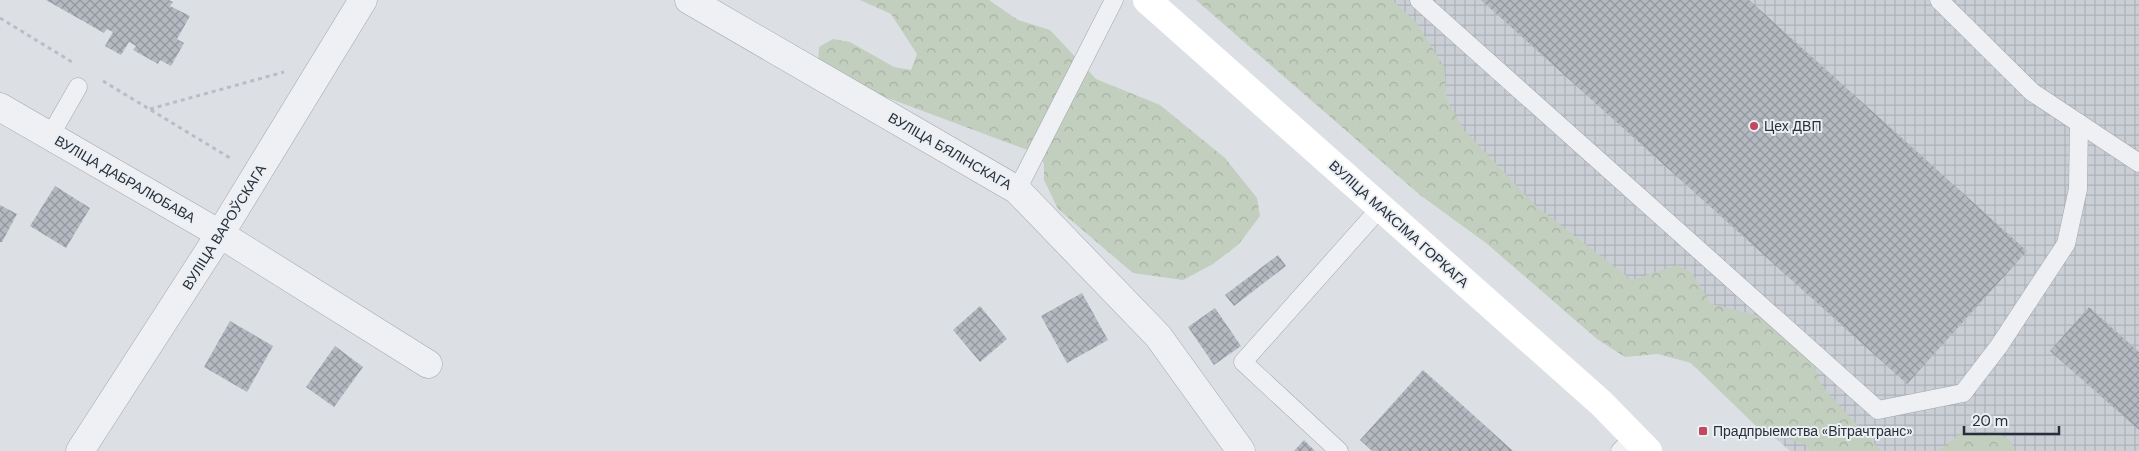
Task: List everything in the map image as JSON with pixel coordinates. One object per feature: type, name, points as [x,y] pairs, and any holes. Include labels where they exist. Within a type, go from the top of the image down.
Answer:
[{"type":"main road","name":"ВУЛІЦА МАКСІМА ГОРКАГА","points":[[1147,0],[1601,402],[1634,446]]},
{"type":"street","name":"ВУЛІЦА ВАРОЎСКАГА","points":[[80,451],[220,234],[363,0]]},
{"type":"street","name":"ВУЛІЦА БЯЛІНСКАГА","points":[[689,0],[1017,190],[1158,336],[1241,451]]},
{"type":"street","name":"ВУЛІЦА ДАБРАЛЮБАВА","points":[[0,107],[220,234],[428,364]]},
{"type":"lane","points":[[1017,190],[1114,0]]},
{"type":"lane","points":[[1419,0],[1878,410],[1963,393],[2000,346],[2066,244],[2078,189],[2079,123]]},
{"type":"lane","points":[[1939,0],[2032,92],[2139,163]]},
{"type":"lane","points":[[50,136],[78,87]]},
{"type":"lane","points":[[1339,451],[1243,362],[1381,207]]},
{"type":"path","points":[[0,18],[74,64]]},
{"type":"path","points":[[149,109],[326,61]]},
{"type":"path","points":[[99,79],[256,175]]},
{"type":"shaded area","points":[[1281,0],[2139,0],[2139,451],[1790,451]]},
{"type":"green space","points":[[860,0],[989,0],[1018,20],[1050,30],[1096,79],[1160,105],[1225,158],[1257,198],[1260,216],[1239,244],[1213,264],[1183,280],[1133,273],[1058,209],[1044,180],[1044,163],[1033,152],[845,82],[818,64],[819,47],[833,39],[850,42],[894,67],[911,70],[917,54],[891,14]]},
{"type":"green space","points":[[1196,0],[1392,0],[1417,23],[1444,67],[1447,100],[1464,130],[1536,206],[1632,280],[1677,265],[1692,273],[1711,304],[1776,320],[1805,336],[1821,385],[1881,451],[1810,451],[1806,445],[1760,430],[1691,363],[1658,354],[1625,357],[1597,339],[1486,243],[1420,195]]},
{"type":"green space","points":[[1995,432],[2010,440],[2015,451],[1938,451],[1961,433]]},
{"type":"building","points":[[46,0],[169,0],[173,2],[170,6],[190,16],[177,39],[184,43],[171,66],[160,60],[158,64],[133,50],[136,46],[129,42],[121,55],[105,46],[113,32],[107,29],[104,33]]},
{"type":"building","name":"Цех ДВП","points":[[1481,0],[1749,0],[2027,251],[1907,384]]},
{"type":"building","points":[[55,186],[90,208],[66,248],[30,226]]},
{"type":"building","points":[[0,205],[17,214],[2,242],[0,242]]},
{"type":"building","points":[[1278,255],[1286,266],[1234,306],[1225,295]]},
{"type":"building","points":[[1082,293],[1108,340],[1067,363],[1041,316]]},
{"type":"building","points":[[980,306],[1007,339],[980,362],[953,330]]},
{"type":"building","points":[[2089,307],[2139,352],[2139,430],[2050,351]]},
{"type":"building","points":[[1215,308],[1241,346],[1214,365],[1188,327]]},
{"type":"building","points":[[230,321],[273,346],[247,392],[204,367]]},
{"type":"building","points":[[335,346],[363,367],[334,407],[306,387]]},
{"type":"building","points":[[1423,370],[1513,451],[1372,451],[1360,440]]},
{"type":"building","points":[[1304,440],[1315,451],[1294,451]]},
{"type":"place","name":"Цех ДВП","points":[[1754,126]]},
{"type":"place","name":"Прадпрыемства «Вітрачтранс»","points":[[1703,431]]}]
